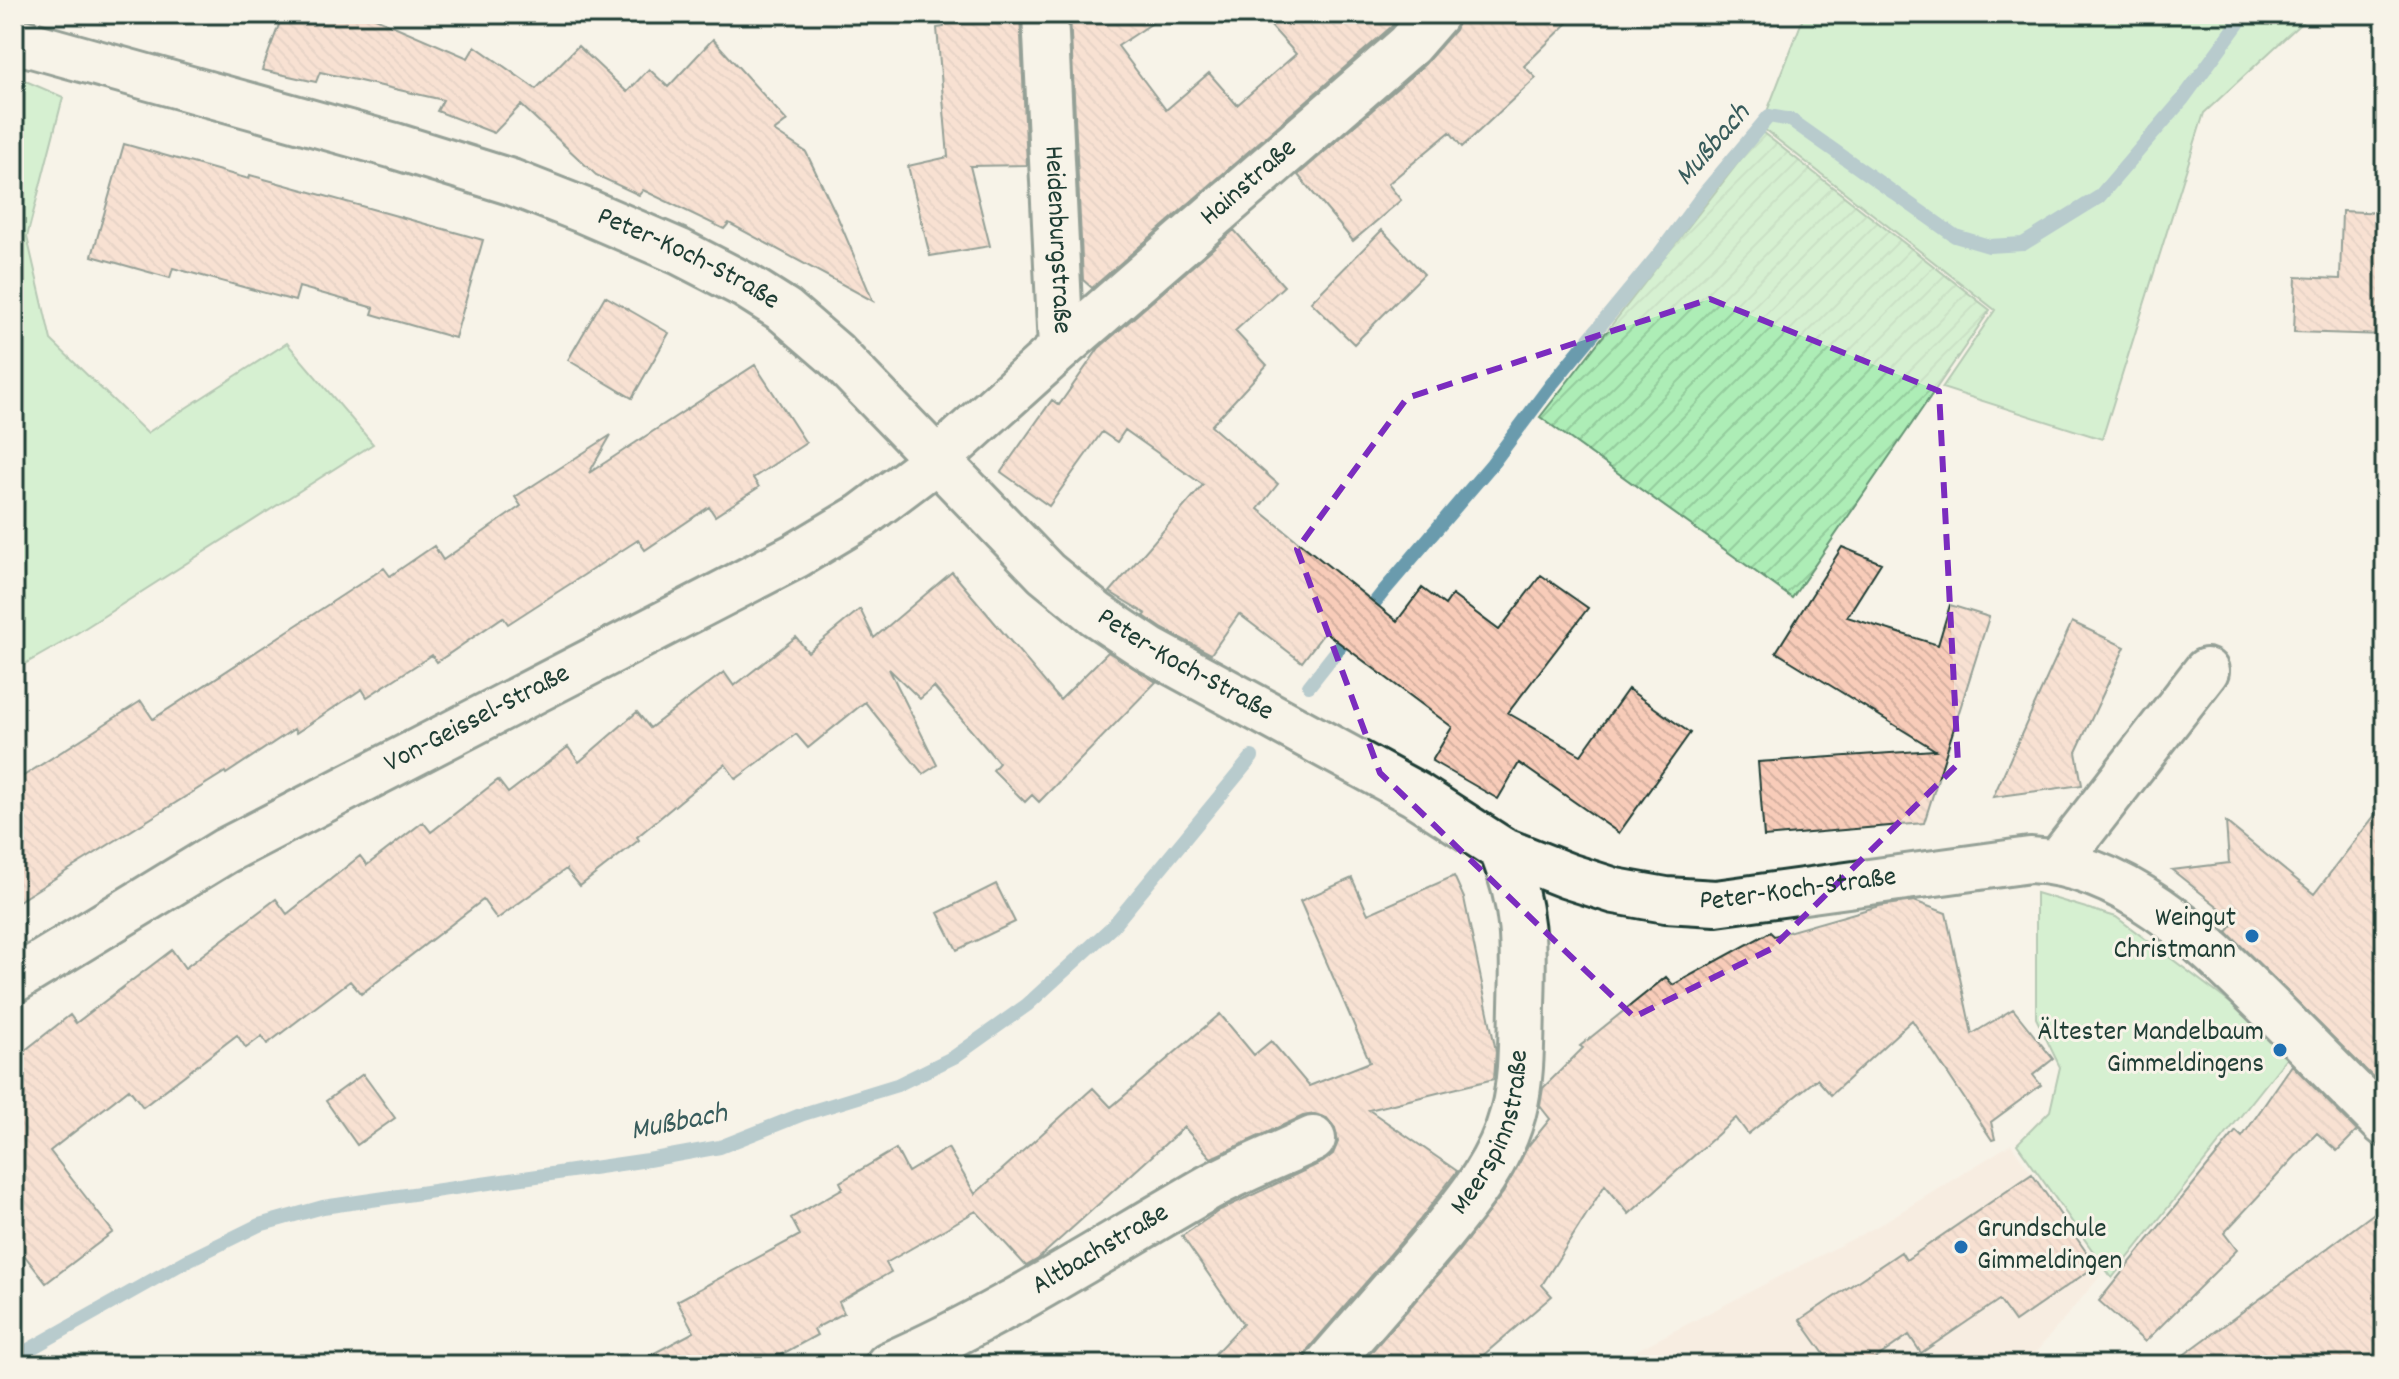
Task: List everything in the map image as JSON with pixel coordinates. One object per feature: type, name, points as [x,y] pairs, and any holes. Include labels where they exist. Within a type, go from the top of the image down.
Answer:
[{"type":"street","name":"Heidenburgstraße","points":[[938,459],[1061,348],[1045,14]]},
{"type":"street","name":"Hainstraße","points":[[1061,348],[1409,45],[1436,14]]},
{"type":"street","name":"Peter-Koch-Straße","points":[[14,40],[395,146],[511,182],[680,252],[746,286],[784,310],[835,354],[1046,573],[1096,614],[1150,650],[1415,794],[1502,850],[1615,891],[1666,900],[1716,903],[2030,860],[2058,862],[2123,888],[2180,924],[2256,994],[2385,1124]]},
{"type":"street","name":"Von-Geissel-Straße","points":[[14,980],[225,851],[797,555],[862,516],[938,459]]},
{"type":"street","points":[[2058,862],[2206,671]]},
{"type":"street","name":"Meerspinnstraße","points":[[1327,1365],[1458,1213],[1494,1161],[1505,1137],[1520,1080],[1524,945],[1516,887],[1502,850]]},
{"type":"street","name":"Altbachstraße","points":[[888,1365],[949,1338],[1011,1304],[1212,1186],[1313,1139]]},
{"type":"highlighted area","points":[[1710,299],[1939,391],[1958,764],[1771,949],[1634,1017],[1380,773],[1297,549],[1407,398]]},
{"type":"shaded area","name":"Grundschule Gimmeldingen","points":[[2011,1144],[2102,1274],[2025,1365],[1608,1365],[1876,1227]]},
{"type":"green space","points":[[1795,14],[2311,14],[2204,113],[2102,439],[1942,388],[1995,310],[1764,129],[1768,109],[1802,21]]},
{"type":"green space","points":[[14,76],[63,97],[27,237],[51,340],[147,433],[287,343],[373,444],[60,644],[14,670]]},
{"type":"green space","points":[[1762,132],[1990,310],[1792,598],[1540,417]]},
{"type":"green space","points":[[2036,893],[2116,917],[2293,1050],[2112,1278],[2017,1144],[2050,1111],[2060,1067],[2036,1018]]},
{"type":"building","points":[[283,14],[366,14],[468,58],[475,46],[536,89],[578,46],[627,92],[649,69],[668,87],[713,39],[787,121],[774,131],[806,152],[873,301],[729,223],[724,229],[643,190],[639,195],[596,175],[521,105],[494,133],[437,111],[443,100],[320,72],[316,82],[262,70]]},
{"type":"building","points":[[943,14],[1020,14],[1027,165],[970,166],[990,246],[930,256],[908,166],[948,157],[937,28],[944,27]]},
{"type":"building","points":[[1070,14],[1166,14],[1118,46],[1166,110],[1209,73],[1237,105],[1296,54],[1260,14],[1403,14],[1092,288],[1083,280]]},
{"type":"building","points":[[1460,14],[1577,14],[1524,66],[1536,78],[1462,147],[1450,132],[1388,184],[1401,200],[1353,241],[1298,175],[1425,64],[1455,30]]},
{"type":"building","points":[[124,144],[249,179],[250,175],[483,240],[455,338],[372,314],[374,308],[299,287],[295,301],[173,268],[170,278],[92,256]]},
{"type":"building","points":[[2342,211],[2385,213],[2385,335],[2294,332],[2296,277],[2340,279]]},
{"type":"building","points":[[1234,230],[1284,286],[1235,331],[1267,365],[1211,426],[1278,484],[1258,509],[1397,621],[1422,588],[1445,605],[1452,595],[1499,630],[1541,575],[1588,608],[1508,713],[1581,755],[1628,689],[1690,733],[1619,833],[1519,763],[1498,799],[1432,761],[1452,727],[1325,632],[1302,662],[1239,614],[1211,654],[1163,629],[1144,616],[1146,614],[1110,592],[1203,485],[1125,430],[1117,442],[1102,432],[1049,506],[1001,472],[1052,400],[1059,405],[1099,348]]},
{"type":"building","points":[[1382,230],[1424,274],[1354,344],[1311,302]]},
{"type":"building","points":[[605,296],[669,333],[632,398],[568,360]]},
{"type":"building","points":[[755,365],[806,443],[753,478],[759,487],[715,516],[709,507],[645,550],[638,540],[508,624],[503,617],[437,662],[432,655],[367,697],[362,689],[296,733],[294,729],[14,904],[14,782],[141,701],[153,719],[384,568],[390,576],[434,546],[443,560],[521,506],[515,497],[611,435],[589,473]]},
{"type":"building","points":[[1842,547],[1881,563],[1847,617],[1938,645],[1950,605],[1989,617],[1924,823],[1764,837],[1758,762],[1935,750],[1776,652]]},
{"type":"building","points":[[952,572],[1060,700],[1108,652],[1156,682],[1039,802],[1032,795],[1025,802],[993,770],[999,763],[934,687],[920,699],[889,669],[937,765],[923,774],[865,702],[808,748],[796,734],[736,779],[725,764],[637,837],[639,840],[580,886],[566,869],[497,919],[483,900],[361,994],[350,981],[267,1044],[262,1036],[246,1048],[237,1035],[143,1107],[129,1089],[50,1151],[113,1232],[46,1283],[14,1242],[14,1059],[70,1015],[76,1023],[172,950],[185,968],[276,899],[287,914],[360,856],[367,865],[423,822],[431,832],[498,780],[508,793],[568,747],[579,762],[637,712],[650,728],[724,672],[734,686],[796,637],[808,652],[860,609],[874,638]]},
{"type":"building","points":[[2072,622],[2125,647],[2076,752],[2082,785],[1993,797]]},
{"type":"building","points":[[2385,802],[2385,1089],[2227,932],[2236,921],[2172,870],[2229,863],[2226,822],[2314,894]]},
{"type":"building","points":[[1454,876],[1464,898],[1496,1051],[1494,1079],[1369,1110],[1457,1171],[1419,1221],[1308,1349],[1303,1365],[1204,1365],[1243,1324],[1182,1236],[1220,1210],[1323,1162],[1333,1154],[1338,1142],[1335,1128],[1327,1118],[1315,1114],[1303,1116],[1211,1158],[1184,1127],[1038,1259],[1026,1266],[976,1211],[886,1263],[891,1272],[839,1302],[844,1313],[814,1329],[817,1335],[762,1365],[632,1365],[694,1332],[677,1301],[800,1235],[791,1218],[843,1188],[840,1182],[896,1149],[908,1172],[948,1148],[975,1194],[1093,1088],[1111,1107],[1220,1014],[1254,1055],[1271,1041],[1309,1086],[1370,1062],[1300,901],[1352,878],[1368,914]]},
{"type":"building","points":[[996,884],[1015,922],[957,950],[938,913]]},
{"type":"building","points":[[1914,901],[1946,913],[1972,1034],[2013,1009],[2053,1059],[2033,1075],[2041,1085],[1991,1122],[1995,1139],[1992,1140],[1912,1020],[1831,1095],[1817,1079],[1748,1134],[1736,1118],[1629,1214],[1605,1185],[1542,1285],[1552,1296],[1472,1365],[1360,1365],[1457,1253],[1503,1193],[1528,1146],[1550,1119],[1540,1106],[1543,1088],[1583,1048],[1580,1046],[1666,977],[1673,985],[1770,932],[1774,936],[1879,906]]},
{"type":"building","points":[[2292,1065],[2357,1131],[2337,1151],[2317,1133],[2224,1233],[2237,1250],[2145,1342],[2099,1301],[2236,1131],[2242,1137]]},
{"type":"building","points":[[363,1074],[395,1118],[357,1145],[326,1101]]},
{"type":"building","points":[[2032,1174],[2096,1266],[2015,1322],[1999,1300],[1921,1353],[1909,1335],[1866,1365],[1832,1365],[1800,1320],[1901,1252],[1906,1260]]},
{"type":"building","points":[[2385,1205],[2385,1365],[2170,1365],[2257,1301]]},
{"type":"waterway","name":"Mußbach","points":[[1309,686],[1383,592],[1492,464],[1551,385],[1769,116],[1791,120],[1955,236],[1989,246],[2023,244],[2099,197],[2182,100],[2245,14]]},
{"type":"waterway","name":"Mußbach","points":[[14,1358],[188,1260],[259,1225],[323,1207],[720,1147],[803,1114],[897,1085],[954,1057],[1027,1005],[1112,927],[1252,757]]},
{"type":"place","name":"Weingut Christmann","points":[[2252,936]]},
{"type":"place","name":"Ältester Mandelbaum Gimmeldingens","points":[[2280,1050]]},
{"type":"place","name":"Grundschule Gimmeldingen","points":[[1961,1247]]}]
